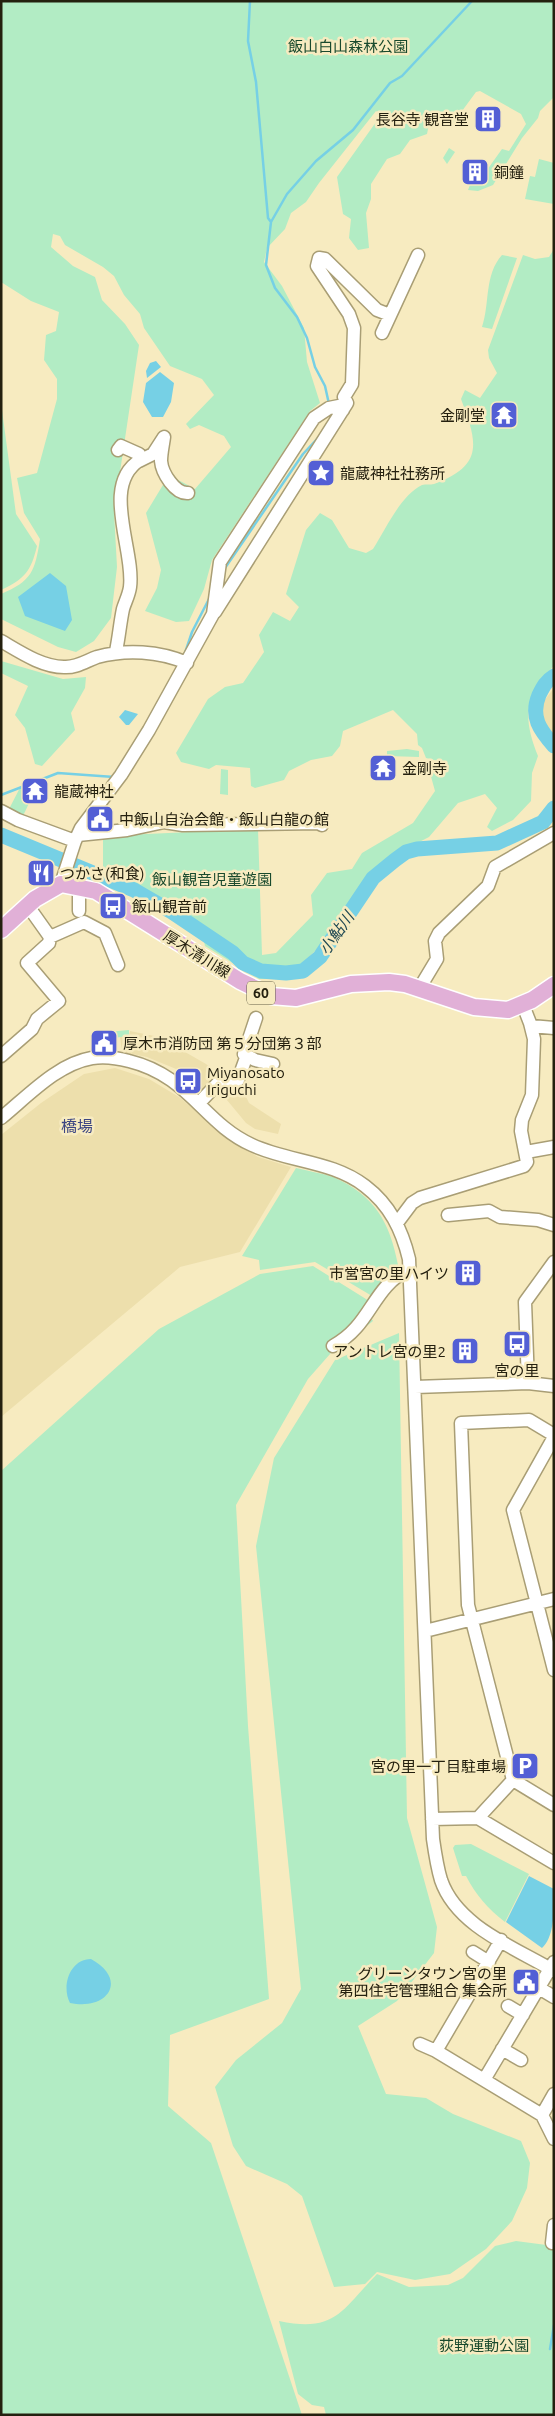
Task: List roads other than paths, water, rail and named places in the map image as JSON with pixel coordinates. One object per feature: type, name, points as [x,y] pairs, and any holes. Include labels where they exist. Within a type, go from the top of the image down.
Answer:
[{"type":"main road","name":"厚木清川線","points":[[63,880],[79,887],[96,891],[240,981],[271,996],[296,998],[372,982],[405,984],[474,1007],[508,1010],[542,995],[554,985]]},
{"type":"main road","points":[[1,930],[28,906],[63,880]]},
{"type":"street","points":[[382,333],[418,255]]},
{"type":"street","points":[[63,880],[81,828],[121,775],[187,663],[213,614],[347,403],[344,397],[352,384],[354,328],[350,314],[317,266],[319,258],[325,259],[377,310],[390,315]]},
{"type":"street","points":[[213,614],[220,562],[314,418],[339,406],[343,410]]},
{"type":"street","points":[[116,651],[123,608],[130,587],[129,560],[122,524],[122,480],[130,466],[153,454],[164,437],[161,460],[163,470],[176,489],[188,493]]},
{"type":"street","points":[[118,450],[121,446],[139,454],[139,461]]},
{"type":"street","points":[[1,641],[29,657],[57,667],[77,665],[116,651],[168,655],[187,663]]},
{"type":"street","points":[[1,812],[75,841],[164,822],[183,825],[318,823],[322,825]]},
{"type":"street","points":[[419,988],[437,958],[436,941],[439,933],[488,886],[496,867],[554,833]]},
{"type":"street","points":[[79,887],[79,911]]},
{"type":"street","points":[[28,906],[50,937]]},
{"type":"street","points":[[1,1056],[32,1029],[37,1019],[58,1001],[27,963],[49,942],[50,937],[84,922],[104,933],[118,965]]},
{"type":"street","points":[[397,1224],[412,1203],[420,1198],[524,1166],[526,1152],[521,1131],[522,1120],[532,1095],[534,1039],[523,1005]]},
{"type":"street","points":[[200,1103],[221,1080],[238,1080],[256,1018]]},
{"type":"street","points":[[531,1026],[554,1028]]},
{"type":"street","points":[[246,1055],[255,1060],[273,1064]]},
{"type":"street","points":[[1,1118],[49,1079],[73,1064],[93,1058],[118,1058],[150,1066],[167,1076],[200,1103],[212,1116],[252,1145],[328,1167],[353,1178],[382,1202],[397,1224],[406,1246],[409,1269],[432,1819],[438,1866],[442,1882],[450,1897],[474,1923],[501,1940],[552,1967],[484,2080]]},
{"type":"street","points":[[526,1152],[554,1147]]},
{"type":"street","points":[[448,1215],[470,1215],[489,1211],[500,1217],[538,1220],[554,1225]]},
{"type":"street","points":[[528,1383],[525,1302],[554,1262]]},
{"type":"street","points":[[333,1346],[355,1332],[385,1285],[409,1269]]},
{"type":"street","points":[[415,1387],[528,1383],[554,1386]]},
{"type":"street","points":[[554,1670],[513,1510],[554,1436],[528,1420],[461,1423],[468,1605],[513,1780],[554,1805]]},
{"type":"street","points":[[425,1631],[554,1599]]},
{"type":"street","points":[[478,1818],[513,1780]]},
{"type":"street","points":[[432,1819],[478,1818],[554,1863]]},
{"type":"street","points":[[436,2051],[501,1940]]},
{"type":"street","points":[[472,1952],[489,1962]]},
{"type":"street","points":[[539,1988],[554,1997]]},
{"type":"street","points":[[508,2006],[523,2014]]},
{"type":"street","points":[[420,2044],[436,2051],[542,2115],[554,2139]]},
{"type":"street","points":[[502,2049],[521,2060]]},
{"type":"street","points":[[542,2115],[554,2094]]},
{"type":"water","points":[[156,361],[161,367],[147,378],[146,371],[150,363]]},
{"type":"water","points":[[160,372],[174,383],[171,402],[163,417],[152,417],[143,402],[146,383]]},
{"type":"water","points":[[50,573],[66,586],[72,620],[65,631],[25,616],[18,597]]},
{"type":"water","points":[[125,710],[138,714],[129,725],[126,725],[119,717]]},
{"type":"water","points":[[529,1876],[554,1889],[552,1930],[542,1948],[506,1922]]},
{"type":"water","points":[[91,1959],[109,1975],[111,1984],[109,1992],[104,1998],[95,2002],[84,2004],[70,2003],[67,1996],[69,1975],[78,1963]]},
{"type":"waterway","points":[[250,1],[248,41],[256,82],[268,218],[271,222]]},
{"type":"waterway","points":[[329,404],[325,386],[315,367],[307,338],[297,317],[275,288],[266,265],[271,222],[287,194],[316,161],[353,130],[390,83],[402,76],[472,1]]},
{"type":"waterway","points":[[225,568],[303,454],[318,438]]},
{"type":"waterway","points":[[184,656],[192,632],[210,597]]},
{"type":"waterway","name":"小鮎川","points":[[554,676],[542,689],[536,703],[538,723],[554,746]]},
{"type":"waterway","points":[[1,795],[58,773],[114,777]]},
{"type":"waterway","name":"小鮎川","points":[[1,835],[134,890],[172,912],[233,953],[243,963],[261,971],[286,973],[303,971],[320,957],[373,878],[406,852],[417,849],[497,843],[543,822],[554,808]]},
{"type":"waterway","points":[[550,2349],[554,2325]]},
{"type":"place","name":"長谷寺 観音堂","points":[[488,119]]},
{"type":"place","name":"銅鐘","points":[[475,172]]},
{"type":"place","name":"金剛堂","points":[[504,415]]},
{"type":"place","name":"龍蔵神社社務所","points":[[321,473]]},
{"type":"place","name":"金剛寺","points":[[383,768]]},
{"type":"place","name":"龍蔵神社","points":[[35,791]]},
{"type":"place","name":"中飯山自治会館・飯山白龍の館","points":[[100,819]]},
{"type":"place","name":"つかさ(和食)","points":[[41,873]]},
{"type":"place","name":"飯山観音前","points":[[113,906]]},
{"type":"place","name":"厚木市消防団 第５分団第３部","points":[[104,1043]]},
{"type":"place","name":"Miyanosato Iriguchi","points":[[188,1081]]},
{"type":"place","name":"市営宮の里ハイツ","points":[[468,1273]]},
{"type":"place","name":"宮の里","points":[[517,1344]]},
{"type":"place","name":"アントレ宮の里2","points":[[465,1351]]},
{"type":"place","name":"宮の里一丁目駐車場","points":[[525,1766]]},
{"type":"place","name":"グリーンタウン宮の里 第四住宅管理組合 集会所","points":[[526,1982]]},
{"type":"district","name":"橋場","points":[[77,1126]]},
{"type":"park label","name":"飯山白山森林公園","points":[[348,46]]},
{"type":"park label","name":"飯山観音児童遊園","points":[[212,879]]},
{"type":"park label","name":"荻野運動公園","points":[[484,2345]]}]
